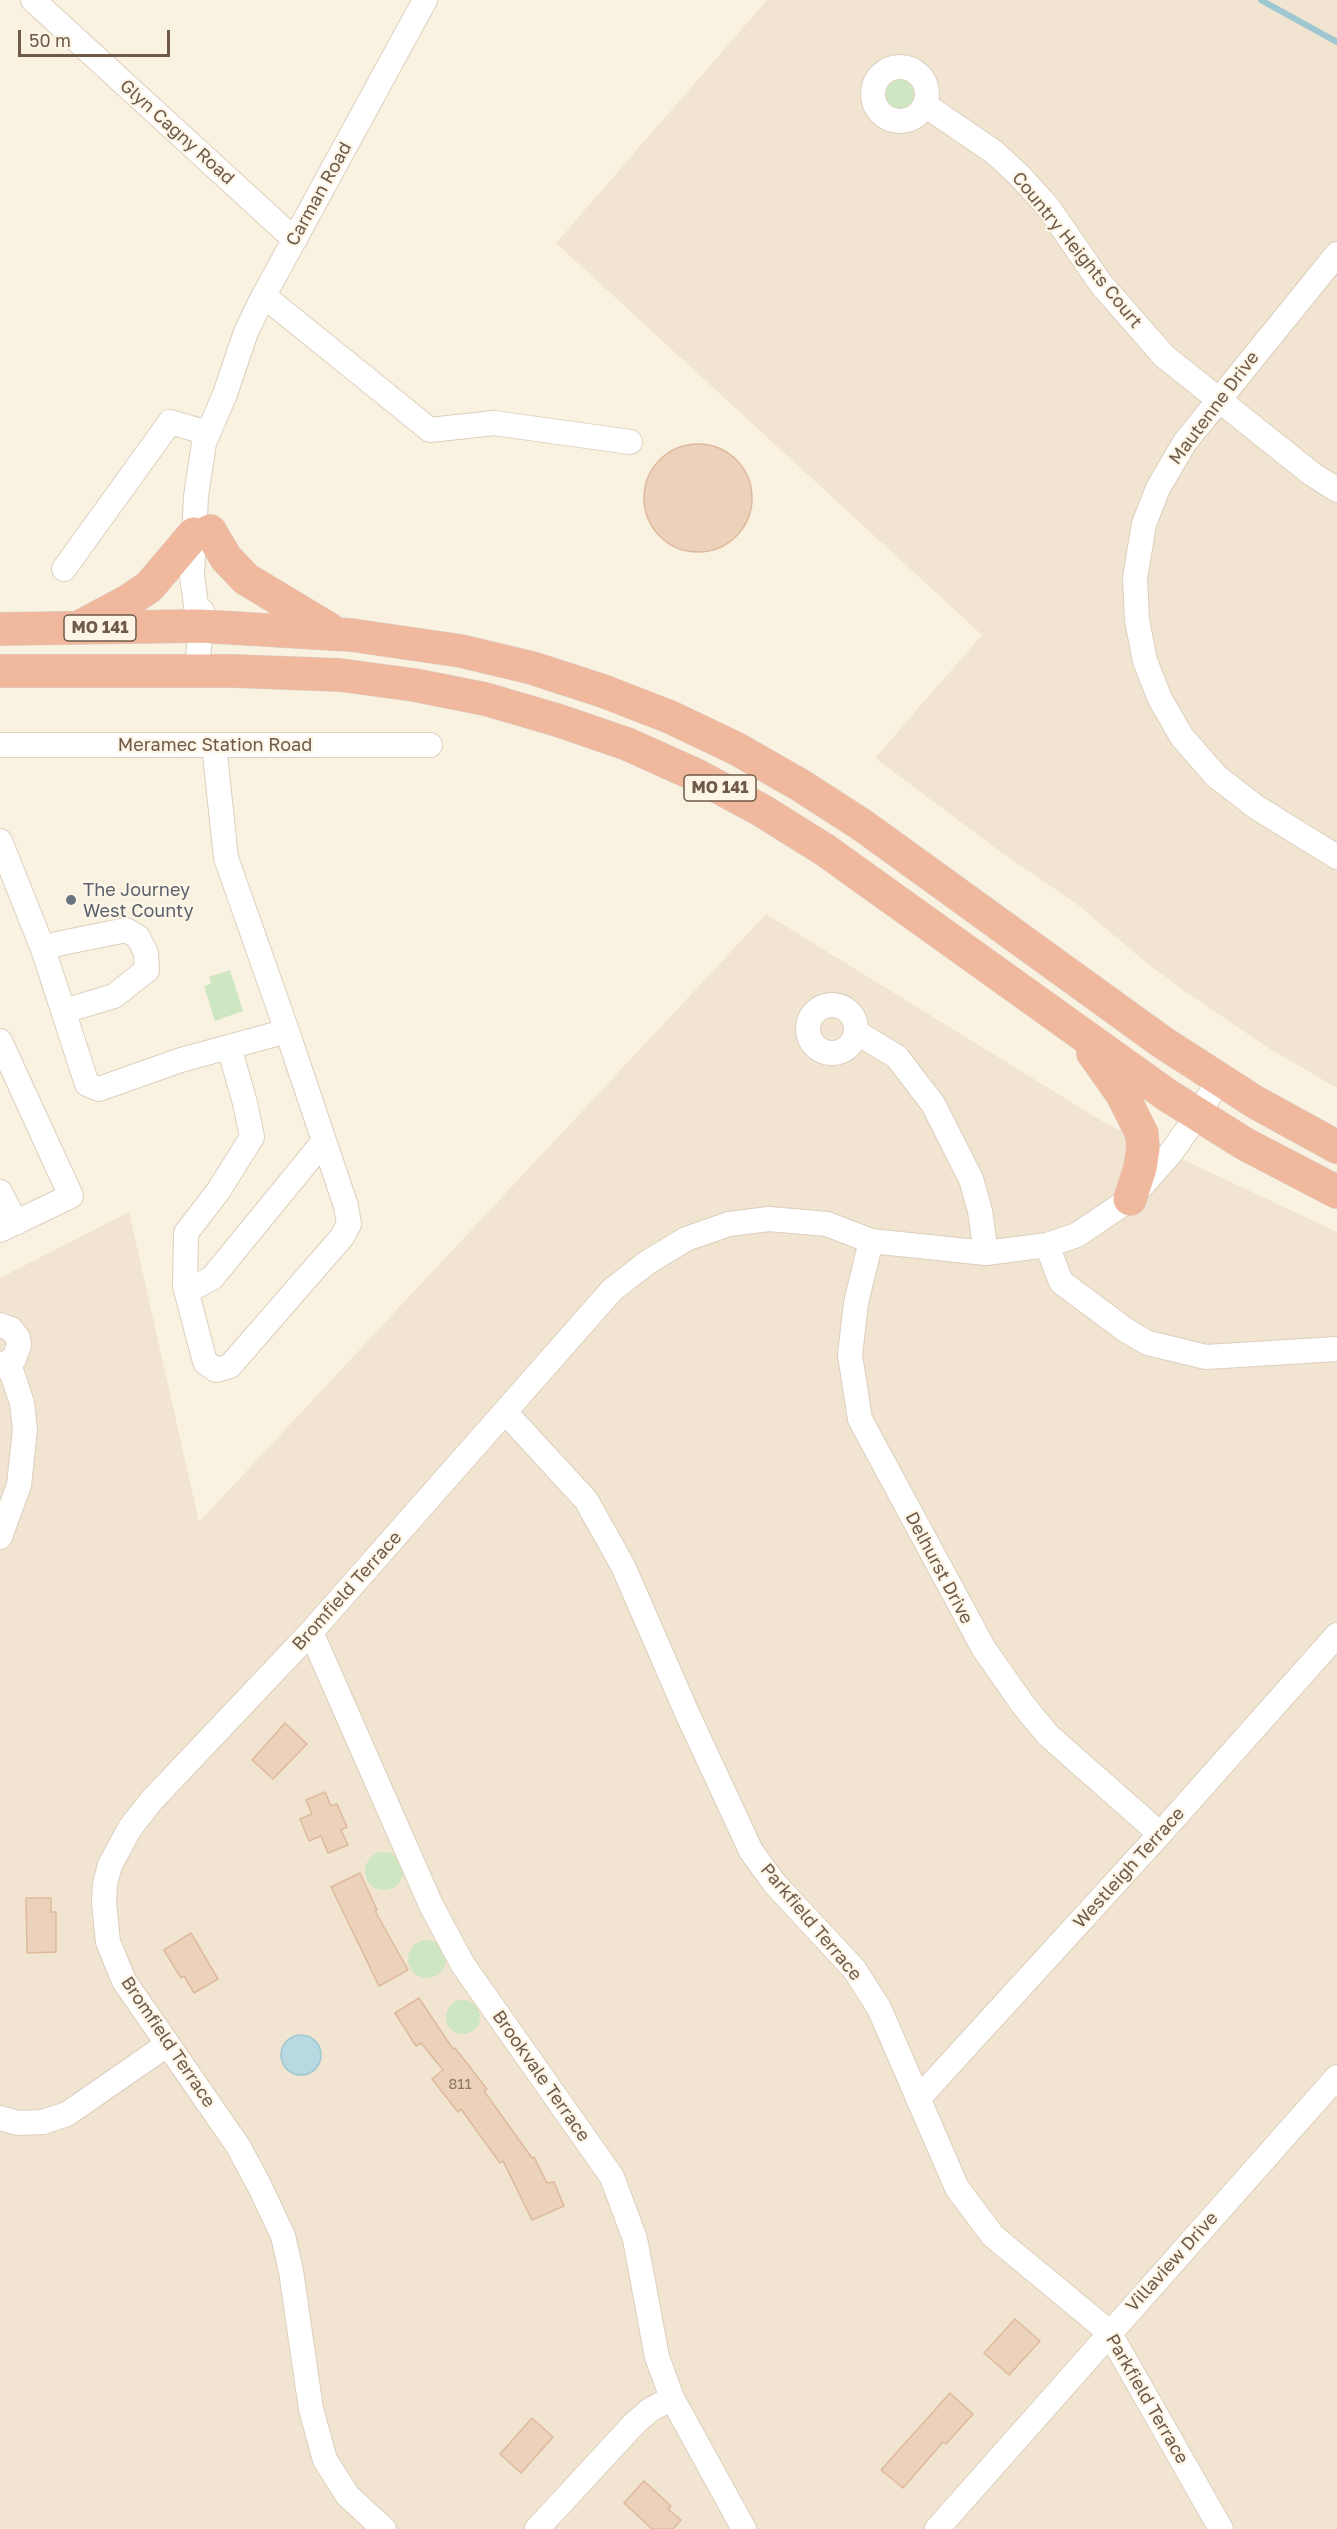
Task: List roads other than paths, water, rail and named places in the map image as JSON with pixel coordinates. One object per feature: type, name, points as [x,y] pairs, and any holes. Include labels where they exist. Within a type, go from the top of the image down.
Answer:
[{"type":"highway","points":[[75,629],[128,601],[149,587],[202,533],[246,579],[336,633]]},
{"type":"highway","name":"MO 141","points":[[0,629],[199,626],[336,633],[439,647],[532,668],[614,695],[670,717],[737,749],[800,785],[862,825],[1128,1018],[1219,1080],[1337,1147]]},
{"type":"highway","name":"MO 141","points":[[0,671],[197,670],[340,675],[414,685],[485,699],[627,744],[696,775],[761,810],[825,850],[1197,1116],[1308,1179],[1337,1192]]},
{"type":"highway","points":[[1080,1034],[1122,1094],[1142,1134],[1143,1149],[1140,1168],[1130,1198]]},
{"type":"street","name":"Glyn Cagny Road","points":[[33,0],[295,240]]},
{"type":"street","name":"Carman Road","points":[[202,533],[195,496],[204,443],[225,394],[246,332],[425,0]]},
{"type":"street","name":"Country Heights Court","points":[[925,105],[994,152],[1019,175],[1048,207],[1101,284],[1164,356],[1312,474],[1337,490]]},
{"type":"street","name":"Mautenne Drive","points":[[1337,254],[1185,442],[1158,488],[1144,524],[1136,578],[1137,620],[1145,661],[1160,699],[1182,737],[1216,776],[1256,807],[1337,857]]},
{"type":"street","points":[[264,296],[430,430],[494,423],[630,442]]},
{"type":"street","name":"Carman Road","points":[[197,670],[199,626],[192,576],[212,497],[225,394]]},
{"type":"street","points":[[64,568],[170,422],[208,433]]},
{"type":"street","name":"Meramec Station Road","points":[[0,745],[430,745]]},
{"type":"street","points":[[214,745],[226,858],[287,1031],[350,1224],[342,1237],[230,1366],[216,1370],[205,1362],[187,1292],[186,1233],[219,1190],[252,1137],[229,1047]]},
{"type":"street","points":[[0,841],[43,949],[87,1084],[99,1089],[181,1060],[287,1031]]},
{"type":"street","points":[[43,949],[126,930],[138,937],[146,953],[147,970],[114,996],[64,1011]]},
{"type":"street","points":[[856,1032],[897,1057],[933,1104],[971,1179],[980,1211],[986,1253]]},
{"type":"street","points":[[0,1041],[71,1196],[8,1227],[0,1192]]},
{"type":"street","name":"Bromfield Terrace","points":[[384,2529],[348,2496],[325,2460],[311,2409],[291,2271],[283,2236],[238,2146],[124,1981],[108,1942],[104,1902],[105,1884],[110,1865],[130,1828],[152,1800],[311,1632],[612,1290],[648,1262],[686,1239],[729,1224],[769,1219],[827,1224],[871,1241],[986,1253],[1047,1245],[1077,1235],[1130,1198],[1157,1170],[1197,1116],[1219,1080]]},
{"type":"street","points":[[187,1292],[212,1278],[324,1141]]},
{"type":"street","name":"Delhurst Drive","points":[[871,1241],[856,1303],[850,1355],[860,1419],[984,1649],[1024,1706],[1048,1735],[1160,1834]]},
{"type":"street","points":[[1047,1245],[1061,1282],[1127,1331],[1148,1343],[1206,1357],[1337,1349]]},
{"type":"street","points":[[0,1325],[11,1329],[18,1338],[18,1353],[4,1365],[22,1403],[25,1430],[19,1485],[0,1538]]},
{"type":"street","name":"Parkfield Terrace","points":[[506,1413],[586,1500],[623,1566],[687,1713],[751,1851],[775,1884],[854,1970],[879,2008],[957,2188],[993,2236],[1109,2332],[1221,2529]]},
{"type":"street","name":"Brookvale Terrace","points":[[311,1632],[431,1905],[463,1965],[612,2177],[635,2239],[657,2357],[672,2398],[744,2529]]},
{"type":"street","name":"Westleigh Terrace","points":[[918,2099],[1160,1834],[1337,1635]]},
{"type":"street","points":[[0,2118],[18,2123],[43,2122],[67,2114],[168,2044]]},
{"type":"street","name":"Villaview Drive","points":[[937,2529],[1337,2077]]},
{"type":"street","points":[[537,2529],[634,2424],[650,2410],[672,2398]]},
{"type":"water","points":[[301,2035],[309,2036],[315,2041],[320,2047],[320,2063],[315,2069],[309,2074],[301,2075],[293,2074],[287,2069],[282,2063],[281,2055],[282,2047],[287,2041],[293,2036]]},
{"type":"waterway","points":[[1261,0],[1337,42]]},
{"type":"place","name":"The Journey West County","points":[[71,900]]}]
